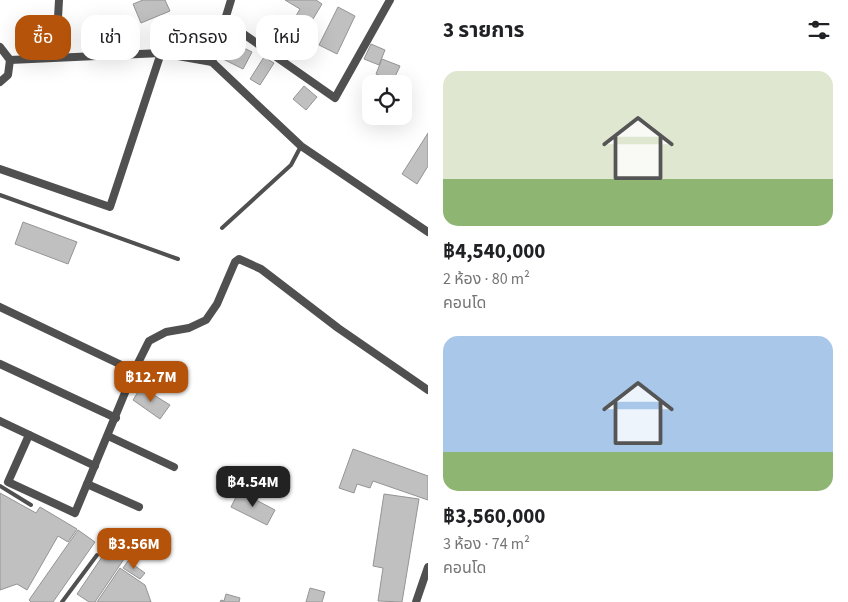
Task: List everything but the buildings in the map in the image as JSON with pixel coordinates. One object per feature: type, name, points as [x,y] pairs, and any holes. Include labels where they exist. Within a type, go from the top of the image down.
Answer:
[{"type":"street","points":[[57,15],[59,0]]},
{"type":"street","points":[[227,15],[231,0]]},
{"type":"street","points":[[246,36],[335,98],[390,0]]},
{"type":"street","points":[[0,47],[10,60],[8,75],[0,82]]},
{"type":"street","points":[[71,57],[150,53]]},
{"type":"street","points":[[10,60],[15,60]]},
{"type":"street","points":[[0,169],[110,207],[158,60]]},
{"type":"street","points":[[202,60],[212,62],[301,146],[428,232]]},
{"type":"street","points":[[29,435],[8,482],[75,513],[134,371],[149,342],[166,332],[189,328],[206,320],[217,304],[235,262],[239,259],[261,269],[338,328],[428,390]]},
{"type":"street","points":[[0,307],[134,371]]},
{"type":"street","points":[[0,364],[116,418]]},
{"type":"street","points":[[0,421],[94,466]]},
{"type":"street","points":[[108,436],[174,467]]},
{"type":"street","points":[[87,484],[139,507]]},
{"type":"street","points":[[416,602],[428,567]]},
{"type":"lane","points":[[222,228],[292,164],[301,146]]},
{"type":"lane","points":[[0,195],[178,259]]},
{"type":"lane","points":[[0,486],[31,505]]},
{"type":"lane","points":[[62,602],[97,555]]}]
